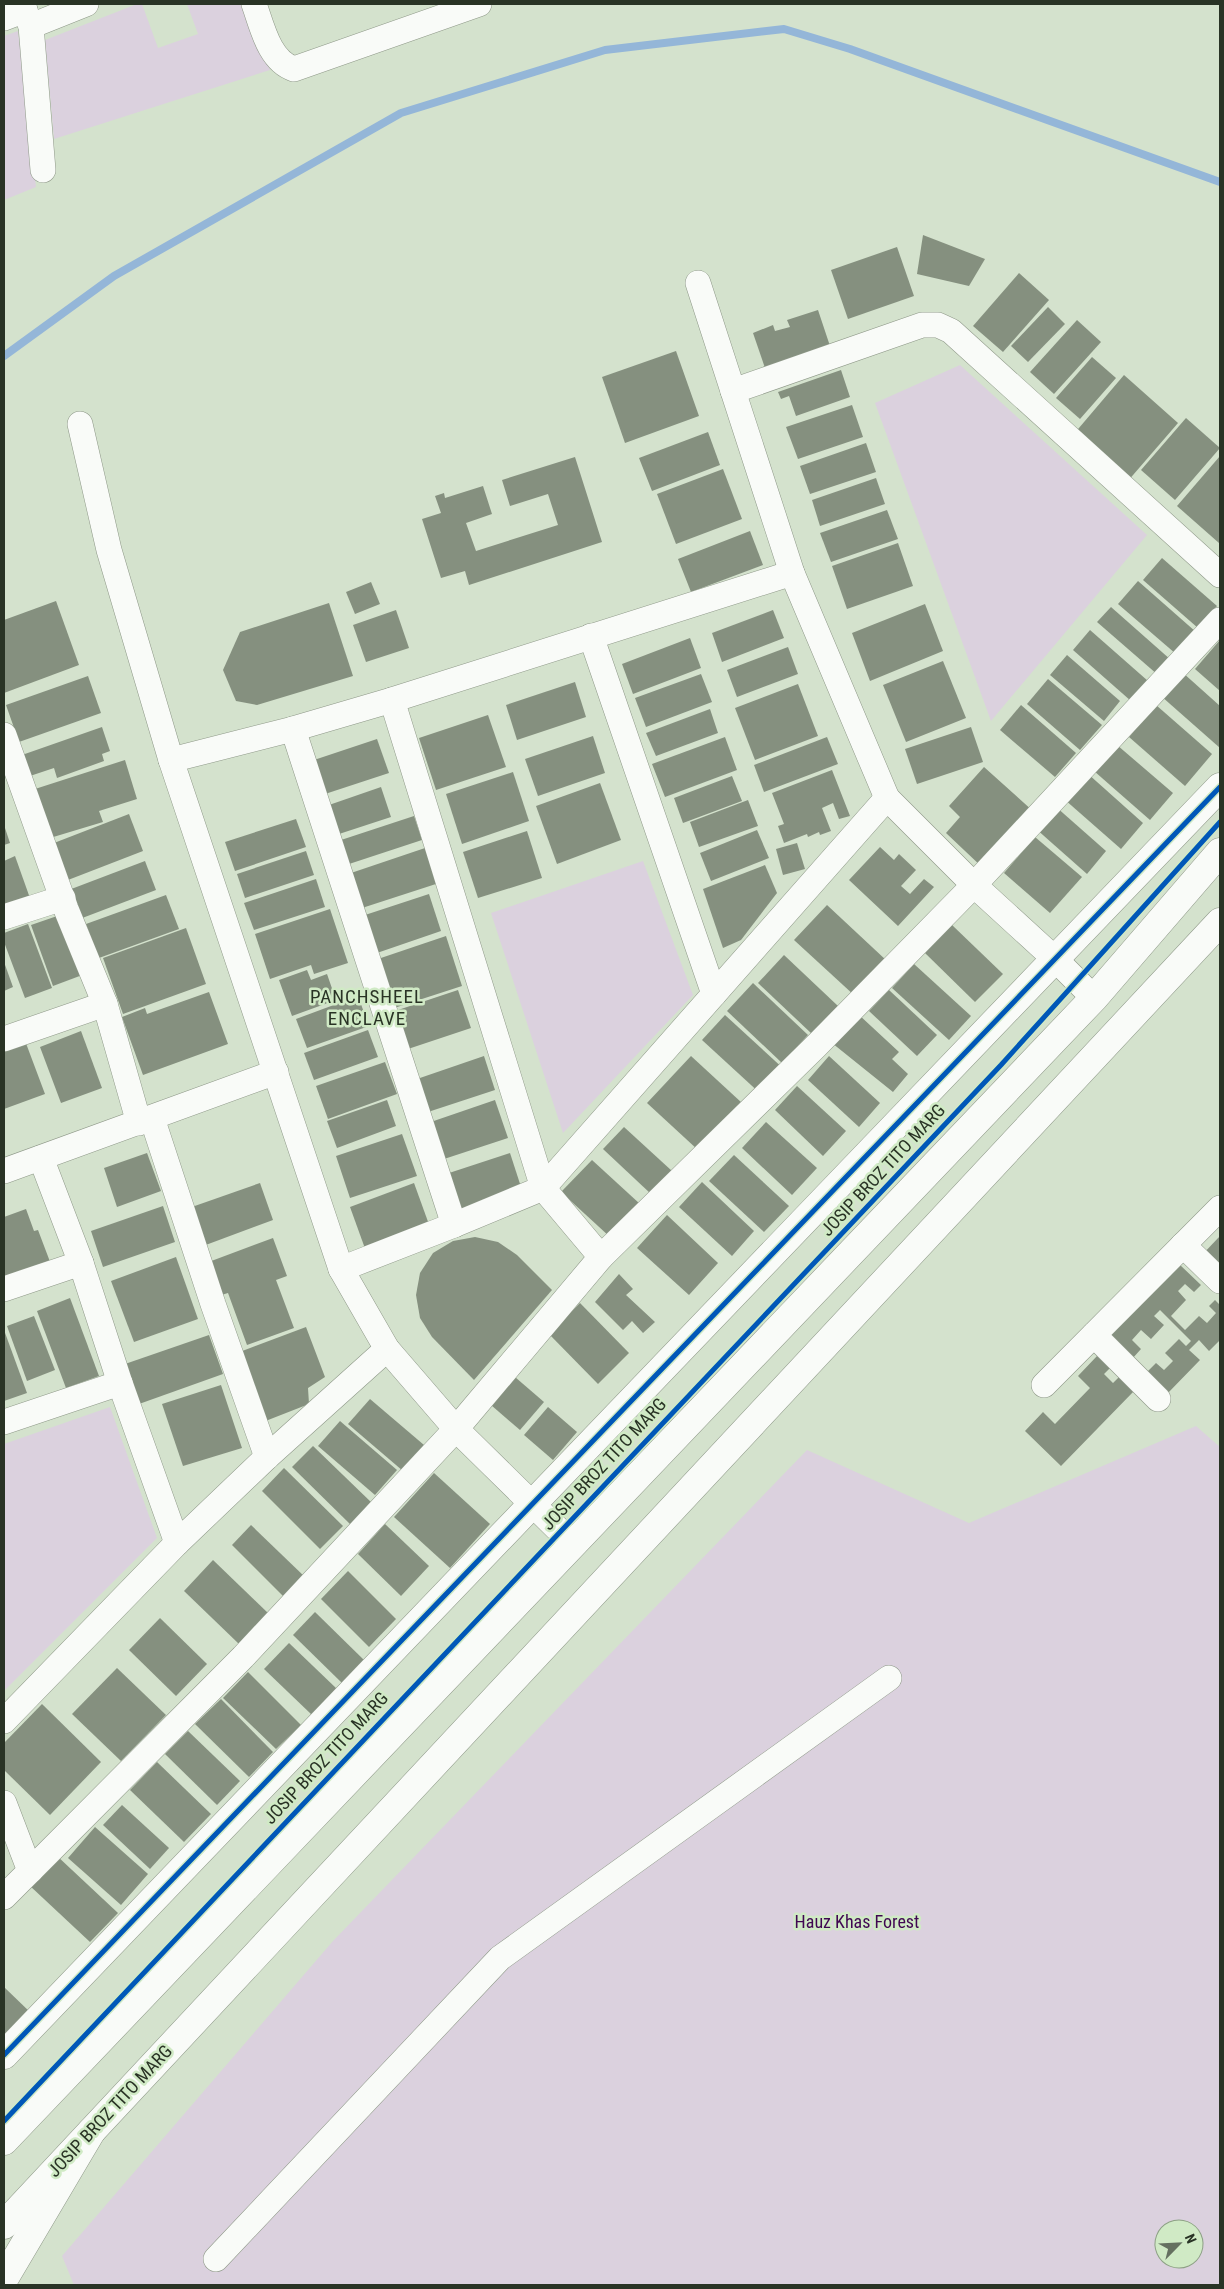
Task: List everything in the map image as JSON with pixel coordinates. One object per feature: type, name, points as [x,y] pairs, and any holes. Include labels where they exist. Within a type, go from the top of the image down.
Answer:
[{"type":"main road","points":[[4,2055],[534,1505],[1220,787]]},
{"type":"main road","name":"JOSIP BROZ TITO MARG","points":[[4,2141],[1094,998],[1220,852]]},
{"type":"main road","name":"JOSIP BROZ TITO MARG","points":[[4,2225],[1220,922]]},
{"type":"main road","points":[[4,2279],[90,2132]]},
{"type":"street","points":[[43,170],[20,14],[86,4]]},
{"type":"street","points":[[254,4],[277,58],[284,66],[294,68],[479,4]]},
{"type":"street","points":[[698,283],[792,573],[887,798],[974,885],[1056,960],[1094,998]]},
{"type":"street","points":[[733,391],[922,325],[938,325],[951,331],[1220,575]]},
{"type":"street","points":[[80,424],[109,550],[171,760],[341,1269],[386,1350],[456,1429],[573,1544]]},
{"type":"street","points":[[171,760],[293,729],[392,700],[792,573]]},
{"type":"street","points":[[4,1897],[243,1657],[456,1429],[601,1257],[816,1046],[974,885],[1220,620]]},
{"type":"street","points":[[591,636],[714,994]]},
{"type":"street","points":[[392,700],[542,1188],[601,1257]]},
{"type":"street","points":[[293,729],[454,1225]]},
{"type":"street","points":[[4,734],[63,898],[105,1004],[267,1457]]},
{"type":"street","points":[[341,1269],[542,1188],[887,798]]},
{"type":"street","points":[[4,917],[63,898]]},
{"type":"street","points":[[4,1039],[105,1004]]},
{"type":"street","points":[[4,1171],[146,1121],[276,1072]]},
{"type":"street","points":[[41,1158],[81,1264],[120,1383],[177,1543]]},
{"type":"street","points":[[1044,1386],[1220,1208]]},
{"type":"street","points":[[1184,1245],[1220,1281]]},
{"type":"street","points":[[4,1289],[81,1264]]},
{"type":"street","points":[[1094,1335],[1158,1399]]},
{"type":"street","points":[[4,1721],[177,1543],[267,1457],[386,1350]]},
{"type":"street","points":[[4,1422],[120,1383]]},
{"type":"street","points":[[216,2259],[500,1958],[889,1678]]},
{"type":"street","points":[[4,1803],[30,1871]]},
{"type":"green space","points":[[137,4],[142,4],[158,48],[198,34],[187,4],[245,4],[270,70],[54,139],[45,40]]},
{"type":"green space","points":[[18,31],[36,187],[4,200],[4,36]]},
{"type":"green space","points":[[960,365],[1147,535],[991,721],[875,403]]},
{"type":"green space","points":[[643,861],[693,995],[563,1133],[491,913]]},
{"type":"green space","points":[[110,1407],[157,1538],[4,1691],[4,1444]]},
{"type":"green space","name":"Hauz Khas Forest","points":[[1196,1426],[1220,1447],[1220,2285],[74,2285],[62,2256],[333,1941],[807,1450],[969,1523]]},
{"type":"building","points":[[923,235],[985,259],[969,286],[917,274]]},
{"type":"building","points":[[897,247],[914,296],[848,319],[831,270]]},
{"type":"building","points":[[1019,273],[1049,300],[1003,352],[973,326]]},
{"type":"building","points":[[1048,307],[1065,324],[1028,362],[1011,346]]},
{"type":"building","points":[[818,310],[830,346],[765,368],[753,333],[773,325],[775,331],[790,327],[787,320]]},
{"type":"building","points":[[1077,320],[1101,342],[1054,394],[1030,372]]},
{"type":"building","points":[[676,351],[699,416],[625,443],[602,377]]},
{"type":"building","points":[[1092,357],[1116,378],[1080,419],[1056,398]]},
{"type":"building","points":[[841,370],[850,397],[796,416],[789,396],[781,399],[778,392]]},
{"type":"building","points":[[1124,375],[1178,423],[1127,482],[1073,435]]},
{"type":"building","points":[[852,405],[863,437],[798,459],[786,427]]},
{"type":"building","points":[[1186,418],[1220,448],[1175,500],[1141,470]]},
{"type":"building","points":[[708,432],[720,465],[652,491],[639,458]]},
{"type":"building","points":[[866,443],[876,472],[810,494],[800,466]]},
{"type":"building","points":[[1220,456],[1220,541],[1219,543],[1177,506]]},
{"type":"building","points":[[575,457],[602,542],[469,585],[465,571],[441,578],[422,519],[441,513],[435,496],[444,493],[445,498],[483,486],[492,514],[466,523],[476,551],[558,525],[548,494],[510,506],[502,480]]},
{"type":"building","points":[[723,469],[742,519],[676,544],[657,494]]},
{"type":"building","points":[[876,478],[885,504],[820,526],[812,500]]},
{"type":"building","points":[[887,510],[898,539],[831,562],[820,533]]},
{"type":"building","points":[[750,531],[763,565],[691,592],[678,559]]},
{"type":"building","points":[[898,543],[913,586],[847,609],[832,566]]},
{"type":"building","points":[[1162,558],[1217,606],[1198,628],[1143,580]]},
{"type":"building","points":[[1138,581],[1196,632],[1176,654],[1118,604]]},
{"type":"building","points":[[371,582],[380,604],[355,614],[346,592]]},
{"type":"building","points":[[56,601],[79,665],[4,693],[4,620]]},
{"type":"building","points":[[329,603],[353,676],[257,705],[236,701],[223,670],[240,632]]},
{"type":"building","points":[[925,604],[943,651],[870,681],[852,633]]},
{"type":"building","points":[[1111,607],[1171,660],[1158,675],[1097,622]]},
{"type":"building","points":[[396,610],[409,648],[366,662],[353,625]]},
{"type":"building","points":[[773,610],[784,638],[722,662],[712,633]]},
{"type":"building","points":[[1090,630],[1148,681],[1131,701],[1073,650]]},
{"type":"building","points":[[690,638],[701,668],[633,694],[622,664]]},
{"type":"building","points":[[1220,640],[1220,691],[1195,669]]},
{"type":"building","points":[[788,647],[798,674],[737,697],[727,670]]},
{"type":"building","points":[[1067,655],[1120,701],[1104,721],[1050,675]]},
{"type":"building","points":[[943,661],[966,718],[906,742],[883,685]]},
{"type":"building","points":[[1182,672],[1220,706],[1220,748],[1161,696]]},
{"type":"building","points":[[701,674],[712,702],[646,727],[635,698]]},
{"type":"building","points":[[88,676],[101,713],[19,742],[6,705]]},
{"type":"building","points":[[1048,679],[1102,725],[1080,750],[1027,704]]},
{"type":"building","points":[[575,682],[586,717],[517,740],[506,705]]},
{"type":"building","points":[[798,684],[818,736],[755,760],[735,708]]},
{"type":"building","points":[[1021,705],[1076,753],[1055,777],[1000,730]]},
{"type":"building","points":[[1156,705],[1212,754],[1185,786],[1129,737]]},
{"type":"building","points":[[710,709],[718,733],[656,756],[646,733]]},
{"type":"building","points":[[488,715],[506,767],[436,790],[419,738]]},
{"type":"building","points":[[102,727],[110,751],[102,754],[104,761],[57,778],[54,768],[30,776],[22,755]]},
{"type":"building","points":[[971,727],[983,762],[917,784],[905,749]]},
{"type":"building","points":[[593,736],[605,773],[538,796],[525,759]]},
{"type":"building","points":[[725,737],[737,770],[665,797],[652,764]]},
{"type":"building","points":[[827,737],[838,764],[764,792],[754,765]]},
{"type":"building","points":[[377,739],[389,773],[325,794],[314,760]]},
{"type":"building","points":[[1117,745],[1173,793],[1150,820],[1094,771]]},
{"type":"building","points":[[125,760],[137,799],[99,811],[103,822],[50,838],[35,789]]},
{"type":"building","points":[[984,767],[1034,812],[983,868],[946,833],[960,817],[949,806]]},
{"type":"building","points":[[832,770],[850,816],[839,819],[833,803],[822,808],[831,831],[820,835],[819,832],[808,837],[807,834],[784,843],[778,826],[784,824],[772,793]]},
{"type":"building","points":[[513,772],[529,821],[462,844],[446,794]]},
{"type":"building","points":[[1087,773],[1143,823],[1121,849],[1064,799]]},
{"type":"building","points":[[732,776],[742,801],[683,823],[674,798]]},
{"type":"building","points":[[600,783],[621,840],[557,864],[536,806]]},
{"type":"building","points":[[381,787],[391,817],[339,834],[329,805]]},
{"type":"building","points":[[748,800],[758,826],[699,847],[690,822]]},
{"type":"building","points":[[1055,806],[1106,851],[1087,874],[1035,828]]},
{"type":"building","points":[[129,814],[143,851],[68,880],[54,843]]},
{"type":"building","points":[[414,816],[422,840],[346,865],[338,841]]},
{"type":"building","points":[[296,819],[306,847],[235,871],[225,842]]},
{"type":"building","points":[[4,825],[10,843],[4,845]]},
{"type":"building","points":[[757,830],[769,858],[711,881],[700,853]]},
{"type":"building","points":[[527,831],[542,878],[478,898],[463,852]]},
{"type":"building","points":[[1035,837],[1082,877],[1050,913],[1004,873]]},
{"type":"building","points":[[797,843],[805,869],[783,875],[776,849]]},
{"type":"building","points":[[428,847],[439,883],[362,908],[351,873]]},
{"type":"building","points":[[880,847],[894,860],[899,854],[916,870],[901,886],[910,894],[924,879],[934,887],[898,926],[849,880]]},
{"type":"building","points":[[306,851],[314,875],[245,898],[237,874]]},
{"type":"building","points":[[15,856],[31,901],[4,911],[4,861]]},
{"type":"building","points":[[145,861],[156,890],[77,920],[66,891]]},
{"type":"building","points":[[765,865],[777,893],[741,940],[723,948],[703,889]]},
{"type":"building","points":[[316,879],[325,907],[254,930],[244,903]]},
{"type":"building","points":[[429,894],[441,931],[374,954],[362,916]]},
{"type":"building","points":[[166,895],[179,929],[99,958],[86,924]]},
{"type":"building","points":[[827,905],[887,961],[855,996],[794,940]]},
{"type":"building","points":[[330,909],[348,963],[314,974],[311,965],[270,979],[255,934]]},
{"type":"building","points":[[63,914],[85,974],[53,986],[31,925]]},
{"type":"building","points":[[28,924],[52,988],[25,998],[4,942],[4,933]]},
{"type":"building","points":[[952,925],[1003,974],[975,1002],[925,953]]},
{"type":"building","points":[[186,928],[206,984],[123,1014],[103,958]]},
{"type":"building","points":[[446,936],[462,986],[388,1010],[372,961]]},
{"type":"building","points":[[784,955],[838,1006],[812,1034],[758,983]]},
{"type":"building","points":[[4,962],[13,987],[4,991]]},
{"type":"building","points":[[914,964],[971,1016],[949,1040],[892,988]]},
{"type":"building","points":[[307,970],[311,980],[327,974],[336,1000],[292,1016],[279,980]]},
{"type":"building","points":[[753,983],[808,1035],[782,1063],[727,1011]]},
{"type":"building","points":[[458,990],[471,1028],[408,1049],[395,1011]]},
{"type":"building","points":[[889,990],[937,1035],[917,1056],[869,1011]]},
{"type":"building","points":[[209,992],[228,1044],[143,1075],[122,1017],[145,1008],[147,1014]]},
{"type":"building","points":[[358,996],[369,1026],[307,1048],[296,1019]]},
{"type":"building","points":[[858,1014],[899,1052],[892,1059],[908,1074],[893,1092],[832,1043]]},
{"type":"building","points":[[725,1015],[786,1071],[763,1096],[702,1040]]},
{"type":"building","points":[[368,1030],[378,1057],[314,1080],[304,1053]]},
{"type":"building","points":[[81,1031],[102,1088],[61,1103],[40,1047]]},
{"type":"building","points":[[24,1038],[45,1094],[4,1109],[4,1045]]},
{"type":"building","points":[[484,1056],[495,1090],[428,1112],[417,1079]]},
{"type":"building","points":[[691,1056],[742,1103],[698,1150],[647,1103]]},
{"type":"building","points":[[829,1056],[880,1103],[859,1127],[808,1080]]},
{"type":"building","points":[[385,1062],[397,1094],[328,1119],[316,1086]]},
{"type":"building","points":[[797,1086],[846,1131],[823,1156],[775,1110]]},
{"type":"building","points":[[387,1100],[396,1126],[337,1148],[327,1121]]},
{"type":"building","points":[[495,1100],[508,1138],[438,1161],[425,1124]]},
{"type":"building","points":[[766,1122],[817,1168],[792,1195],[742,1148]]},
{"type":"building","points":[[624,1127],[672,1171],[651,1194],[603,1149]]},
{"type":"building","points":[[402,1134],[417,1176],[350,1198],[336,1156]]},
{"type":"building","points":[[147,1153],[161,1191],[117,1207],[104,1168]]},
{"type":"building","points":[[510,1153],[522,1190],[458,1211],[446,1174]]},
{"type":"building","points":[[734,1155],[789,1206],[764,1232],[709,1181]]},
{"type":"building","points":[[592,1160],[640,1204],[610,1237],[561,1192]]},
{"type":"building","points":[[702,1182],[754,1231],[732,1256],[679,1207]]},
{"type":"building","points":[[260,1183],[273,1220],[203,1246],[189,1208]]},
{"type":"building","points":[[414,1183],[431,1230],[367,1254],[350,1207]]},
{"type":"building","points":[[163,1206],[175,1242],[103,1267],[91,1231]]},
{"type":"building","points":[[26,1209],[34,1231],[38,1230],[52,1267],[4,1276],[4,1217]]},
{"type":"building","points":[[667,1215],[718,1263],[689,1295],[637,1248]]},
{"type":"building","points":[[1220,1236],[1220,1274],[1201,1256]]},
{"type":"building","points":[[475,1237],[498,1242],[517,1255],[552,1290],[474,1380],[432,1337],[420,1318],[416,1295],[420,1273],[433,1253],[453,1241]]},
{"type":"building","points":[[273,1238],[287,1276],[276,1280],[294,1328],[247,1345],[228,1293],[218,1296],[206,1263]]},
{"type":"building","points":[[176,1257],[198,1319],[134,1342],[111,1281]]},
{"type":"building","points":[[1179,1264],[1201,1285],[1194,1292],[1185,1284],[1178,1291],[1186,1300],[1171,1316],[1185,1330],[1199,1316],[1207,1323],[1216,1313],[1209,1306],[1215,1300],[1220,1305],[1220,1340],[1209,1351],[1199,1340],[1189,1350],[1200,1360],[1167,1394],[1146,1373],[1156,1363],[1164,1370],[1173,1361],[1165,1353],[1179,1339],[1186,1346],[1191,1341],[1160,1310],[1154,1316],[1164,1325],[1151,1339],[1141,1330],[1132,1340],[1141,1349],[1132,1359],[1109,1336]]},
{"type":"building","points":[[619,1274],[633,1289],[626,1295],[655,1322],[643,1333],[632,1321],[623,1330],[595,1302]]},
{"type":"building","points":[[70,1298],[99,1376],[66,1388],[37,1311]]},
{"type":"building","points":[[580,1303],[629,1353],[598,1384],[549,1334]]},
{"type":"building","points":[[34,1316],[55,1370],[27,1381],[7,1326]]},
{"type":"building","points":[[306,1327],[325,1377],[308,1388],[309,1404],[263,1422],[237,1353]]},
{"type":"building","points":[[4,1330],[27,1393],[4,1401]]},
{"type":"building","points":[[209,1335],[223,1374],[139,1404],[125,1364]]},
{"type":"building","points":[[1097,1356],[1110,1368],[1104,1374],[1113,1383],[1119,1377],[1134,1391],[1061,1466],[1025,1431],[1043,1412],[1055,1424],[1090,1388],[1078,1376]]},
{"type":"building","points":[[515,1377],[544,1402],[520,1430],[491,1405]]},
{"type":"building","points":[[221,1385],[242,1448],[183,1466],[162,1404]]},
{"type":"building","points":[[370,1399],[424,1445],[403,1471],[348,1424]]},
{"type":"building","points":[[548,1407],[577,1432],[553,1460],[524,1435]]},
{"type":"building","points":[[340,1421],[397,1470],[375,1495],[318,1446]]},
{"type":"building","points":[[313,1446],[373,1504],[352,1526],[292,1467]]},
{"type":"building","points":[[284,1468],[343,1526],[320,1549],[262,1491]]},
{"type":"building","points":[[434,1473],[490,1524],[450,1568],[394,1517]]},
{"type":"building","points":[[385,1524],[429,1566],[401,1596],[358,1554]]},
{"type":"building","points":[[251,1525],[306,1578],[286,1599],[232,1545]]},
{"type":"building","points":[[213,1560],[269,1614],[239,1644],[184,1591]]},
{"type":"building","points":[[348,1571],[396,1619],[369,1647],[321,1599]]},
{"type":"building","points":[[315,1612],[365,1661],[342,1683],[293,1635]]},
{"type":"building","points":[[160,1618],[207,1664],[176,1696],[129,1650]]},
{"type":"building","points":[[289,1643],[337,1689],[312,1715],[264,1669]]},
{"type":"building","points":[[117,1668],[166,1715],[121,1761],[72,1714]]},
{"type":"building","points":[[248,1672],[301,1725],[276,1749],[223,1698]]},
{"type":"building","points":[[221,1699],[273,1752],[249,1777],[195,1724]]},
{"type":"building","points":[[42,1704],[101,1762],[50,1815],[4,1770],[4,1743]]},
{"type":"building","points":[[188,1731],[240,1781],[217,1805],[165,1754]]},
{"type":"building","points":[[157,1762],[211,1814],[184,1842],[130,1790]]},
{"type":"building","points":[[122,1805],[169,1848],[150,1869],[103,1825]]},
{"type":"building","points":[[95,1827],[148,1874],[121,1905],[68,1858]]},
{"type":"building","points":[[56,1855],[118,1913],[90,1942],[29,1885]]},
{"type":"building","points":[[4,1987],[32,2014],[4,2039]]},
{"type":"waterway","points":[[4,356],[114,276],[401,113],[605,50],[784,29],[850,49],[1220,182]]},
{"type":"cycle path","points":[[4,2055],[1220,787]]},
{"type":"cycle path","points":[[4,2121],[1001,1065],[1220,822]]},
{"type":"district","name":"PANCHSHEEL ENCLAVE","points":[[367,1007]]}]
